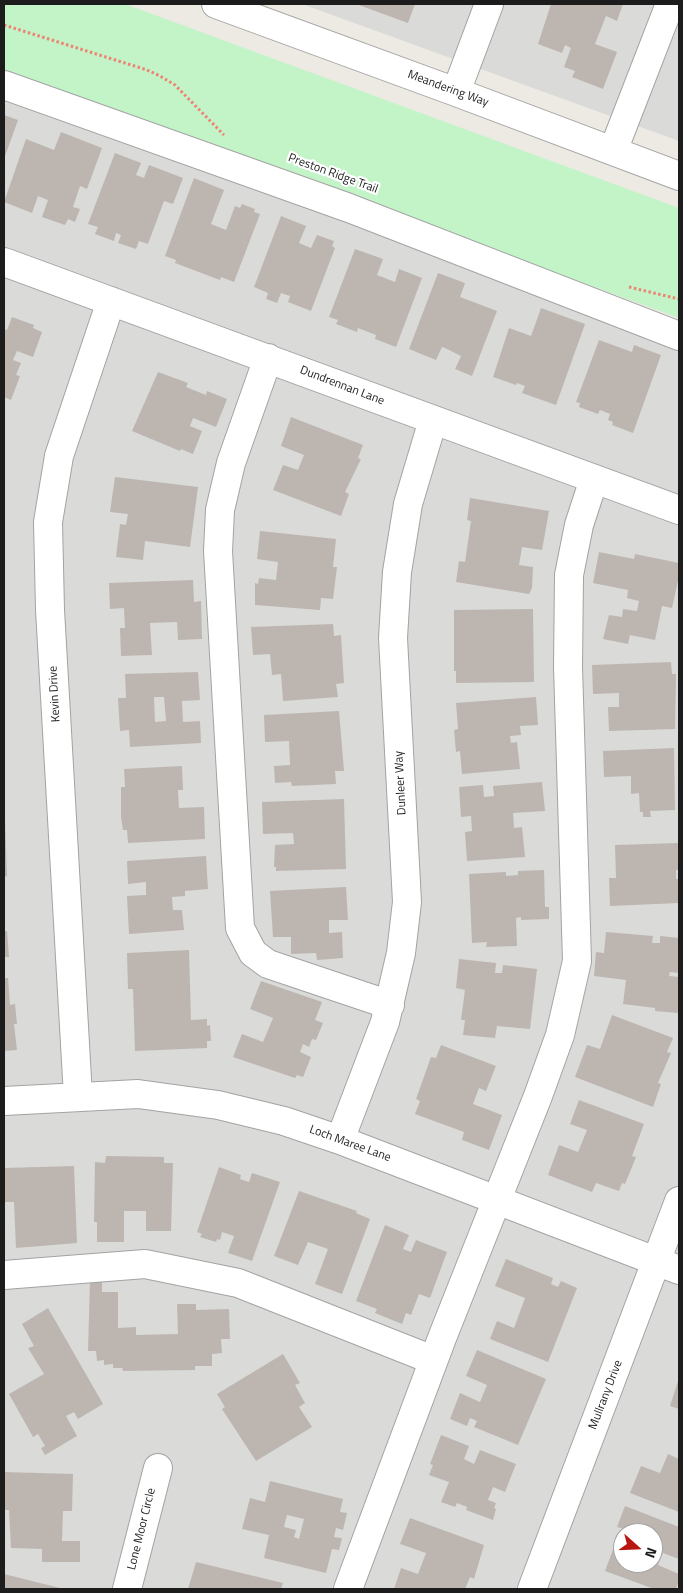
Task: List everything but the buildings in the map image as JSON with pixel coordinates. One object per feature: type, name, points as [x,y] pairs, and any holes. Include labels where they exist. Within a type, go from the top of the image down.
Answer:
[{"type":"street","name":"Meandering Way","points":[[216,4],[679,176]]},
{"type":"street","points":[[456,92],[489,4]]},
{"type":"street","points":[[613,151],[670,4]]},
{"type":"street","points":[[4,85],[349,208],[679,336]]},
{"type":"street","name":"Dundrennan Lane","points":[[4,262],[679,510]]},
{"type":"street","name":"Kevin Drive","points":[[78,1096],[50,620],[48,522],[59,456],[111,301]]},
{"type":"street","points":[[268,358],[231,463],[220,510],[218,551],[240,928],[253,953],[268,964],[390,1005]]},
{"type":"street","name":"Dunleer Way","points":[[340,1140],[385,1022],[401,952],[407,902],[393,638],[397,572],[408,504],[433,420]]},
{"type":"street","points":[[348,1589],[433,1360],[538,1096],[560,1035],[576,961],[568,667],[569,575],[579,525],[594,479]]},
{"type":"street","name":"Loch Maree Lane","points":[[4,1101],[138,1094],[218,1105],[284,1121],[340,1140],[668,1266]]},
{"type":"street","name":"Mullrany Drive","points":[[532,1589],[668,1266],[679,1201]]},
{"type":"street","points":[[4,1275],[145,1264],[238,1283],[433,1360]]},
{"type":"street","name":"Lone Moor Circle","points":[[127,1589],[158,1468]]},
{"type":"path","points":[[4,25],[147,70],[160,76],[175,85],[222,134],[229,138]]},
{"type":"path","points":[[620,284],[648,293],[679,299]]},
{"type":"shaded area","points":[[302,4],[679,4],[679,141]]},
{"type":"shaded area","points":[[4,93],[679,342],[679,1589],[4,1589]]},
{"type":"green space","points":[[4,4],[125,4],[679,208],[679,318],[4,71]]}]
